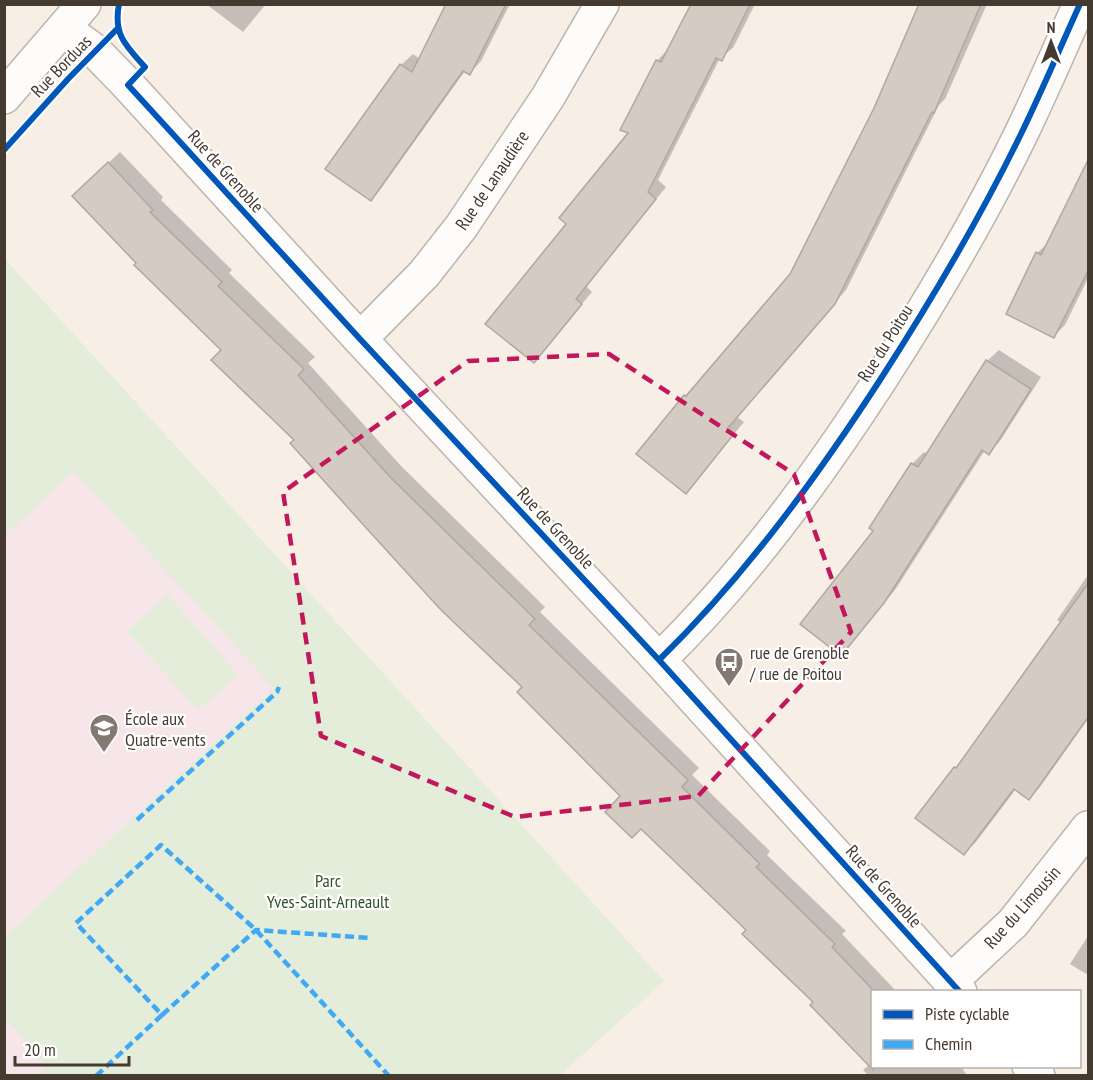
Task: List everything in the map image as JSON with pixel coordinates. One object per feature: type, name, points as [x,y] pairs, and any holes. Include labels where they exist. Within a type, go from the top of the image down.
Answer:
[{"type":"street","name":"Rue de Lanaudière","points":[[360,339],[424,274],[460,227],[548,97],[602,4]]},
{"type":"street","name":"Rue du Poitou","points":[[659,660],[718,599],[764,542],[806,488],[894,358],[999,176],[1080,4]]},
{"type":"street","name":"Rue de Grenoble","points":[[74,17],[95,51],[659,660],[955,986]]},
{"type":"street","name":"Rue Borduas","points":[[4,97],[74,17]]},
{"type":"street","name":"Rue du Limousin","points":[[955,986],[1013,923],[1089,828]]},
{"type":"highlighted area","points":[[609,354],[794,474],[851,632],[698,796],[515,817],[321,736],[283,492],[468,361]]},
{"type":"shaded area","name":"École aux Quatre-vents","points":[[74,470],[275,688],[5,936],[5,535]]},
{"type":"shaded area","points":[[4,1019],[47,1066],[36,1075],[5,1075]]},
{"type":"green space","name":"Parc Yves-Saint-Arneault","points":[[5,259],[664,981],[560,1075],[36,1075],[47,1066],[5,1019],[5,936],[274,688],[74,471],[5,535]]},
{"type":"green space","points":[[168,595],[238,675],[198,710],[127,631]]},
{"type":"building","points":[[446,4],[506,4],[470,75],[463,71],[371,201],[325,169],[400,64],[412,72]]},
{"type":"building","points":[[691,4],[750,4],[722,61],[716,58],[648,192],[656,199],[576,299],[582,304],[534,363],[485,324],[566,224],[559,218],[628,133],[620,130],[656,60],[661,62]]},
{"type":"building","points":[[919,4],[981,4],[934,113],[932,112],[835,304],[727,429],[733,435],[686,494],[636,454],[684,395],[686,396],[790,274],[874,108]]},
{"type":"building","points":[[1089,158],[1089,269],[1054,338],[1006,314],[1036,252],[1041,255]]},
{"type":"building","points":[[108,162],[153,210],[150,212],[222,282],[218,286],[304,369],[298,375],[391,478],[535,619],[529,625],[688,780],[682,787],[760,864],[756,867],[835,944],[832,947],[873,990],[871,990],[871,1068],[810,1005],[813,1002],[742,934],[746,930],[641,829],[632,838],[605,812],[620,796],[517,692],[522,687],[441,610],[290,443],[294,440],[211,360],[221,350],[134,265],[136,263],[72,196]]},
{"type":"building","points":[[986,360],[1031,389],[989,455],[982,450],[884,603],[841,656],[800,624],[873,531],[869,528],[911,463],[918,467]]},
{"type":"building","points":[[1089,582],[1089,716],[1029,800],[1014,789],[964,855],[915,818],[954,767],[956,768]]},
{"type":"marked path","points":[[137,820],[277,692],[279,687]]},
{"type":"marked path","points":[[96,1076],[162,1015],[76,923],[161,845],[256,930],[389,1076]]},
{"type":"marked path","points":[[162,1015],[256,930],[370,938]]},
{"type":"cycle path","points":[[119,4],[120,32],[127,46],[145,67],[128,85],[360,339],[659,660],[958,990]]},
{"type":"cycle path","points":[[659,660],[720,595],[777,526],[804,491],[880,380],[936,290],[988,198],[1028,120],[1080,4]]},
{"type":"cycle path","points":[[4,150],[117,29]]},
{"type":"place","name":"rue de Grenoble / rue de Poitou","points":[[729,688]]},
{"type":"place","name":"École aux Quatre-vents","points":[[104,754]]}]
